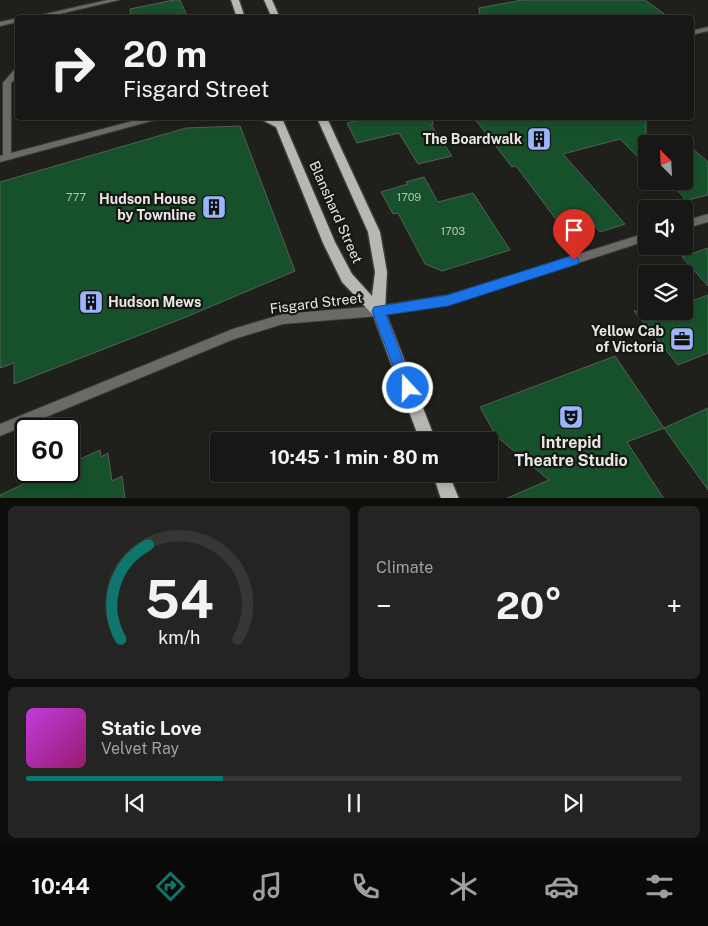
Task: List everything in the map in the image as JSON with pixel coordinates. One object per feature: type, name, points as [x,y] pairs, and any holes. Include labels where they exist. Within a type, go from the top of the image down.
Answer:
[{"type":"main road","points":[[235,0],[240,15]]},
{"type":"main road","points":[[268,0],[275,15]]},
{"type":"main road","name":"Blanshard Street","points":[[323,120],[374,232],[381,272],[378,311]]},
{"type":"main road","name":"Blanshard Street","points":[[279,121],[329,243],[347,278],[378,311],[425,432]]},
{"type":"main road","points":[[444,482],[450,498]]},
{"type":"street","points":[[44,15],[116,0]]},
{"type":"street","points":[[0,24],[15,21]]},
{"type":"street","points":[[694,32],[708,29]]},
{"type":"street","points":[[15,74],[7,82],[4,158],[145,120]]},
{"type":"street","points":[[693,222],[708,218]]},
{"type":"street","name":"Fisgard Street","points":[[0,430],[233,334],[283,319],[378,311],[448,300],[638,240]]},
{"type":"building","points":[[180,0],[187,15],[131,15],[130,9]]},
{"type":"building","points":[[522,0],[645,0],[666,15],[480,15],[479,8]]},
{"type":"building","points":[[361,120],[432,120],[433,125],[431,125],[452,156],[418,164],[399,133],[357,143],[347,123]]},
{"type":"building","points":[[476,120],[646,120],[646,135],[638,135],[638,157],[620,139],[563,154],[625,224],[600,232],[595,226],[567,234],[516,166],[512,167]]},
{"type":"building","points":[[240,126],[295,271],[186,317],[14,384],[14,363],[0,368],[0,182],[186,128]]},
{"type":"building","points":[[693,149],[708,162],[708,195],[688,200],[684,200],[684,197],[677,190],[693,190]]},
{"type":"building","points":[[424,177],[438,202],[473,193],[510,250],[442,271],[425,264],[398,213],[393,214],[381,192]]},
{"type":"building","points":[[708,248],[708,286],[693,269],[693,265],[689,265],[682,257],[693,255],[693,253]]},
{"type":"building","name":"Yellow Cab of Victoria","points":[[708,295],[708,353],[678,365],[641,320],[693,320],[693,301]]},
{"type":"building","name":"Intrepid Theatre Studio","points":[[615,356],[664,428],[627,442],[663,498],[507,498],[549,480],[498,438],[498,432],[494,432],[480,407]]},
{"type":"building","points":[[708,408],[708,490],[664,428]]},
{"type":"building","points":[[100,450],[101,457],[108,453],[112,481],[122,476],[125,498],[0,498],[0,495],[26,483],[80,483],[80,459]]},
{"type":"place","name":"The Boardwalk","points":[[539,139]]},
{"type":"place","name":"Hudson House by Townline","points":[[214,207]]},
{"type":"place","name":"Hudson Mews","points":[[91,302]]},
{"type":"place","name":"Yellow Cab of Victoria","points":[[682,339]]},
{"type":"place","name":"Intrepid Theatre Studio","points":[[571,417]]},
{"type":"route","points":[[408,388],[378,311],[448,300],[574,260]]}]
